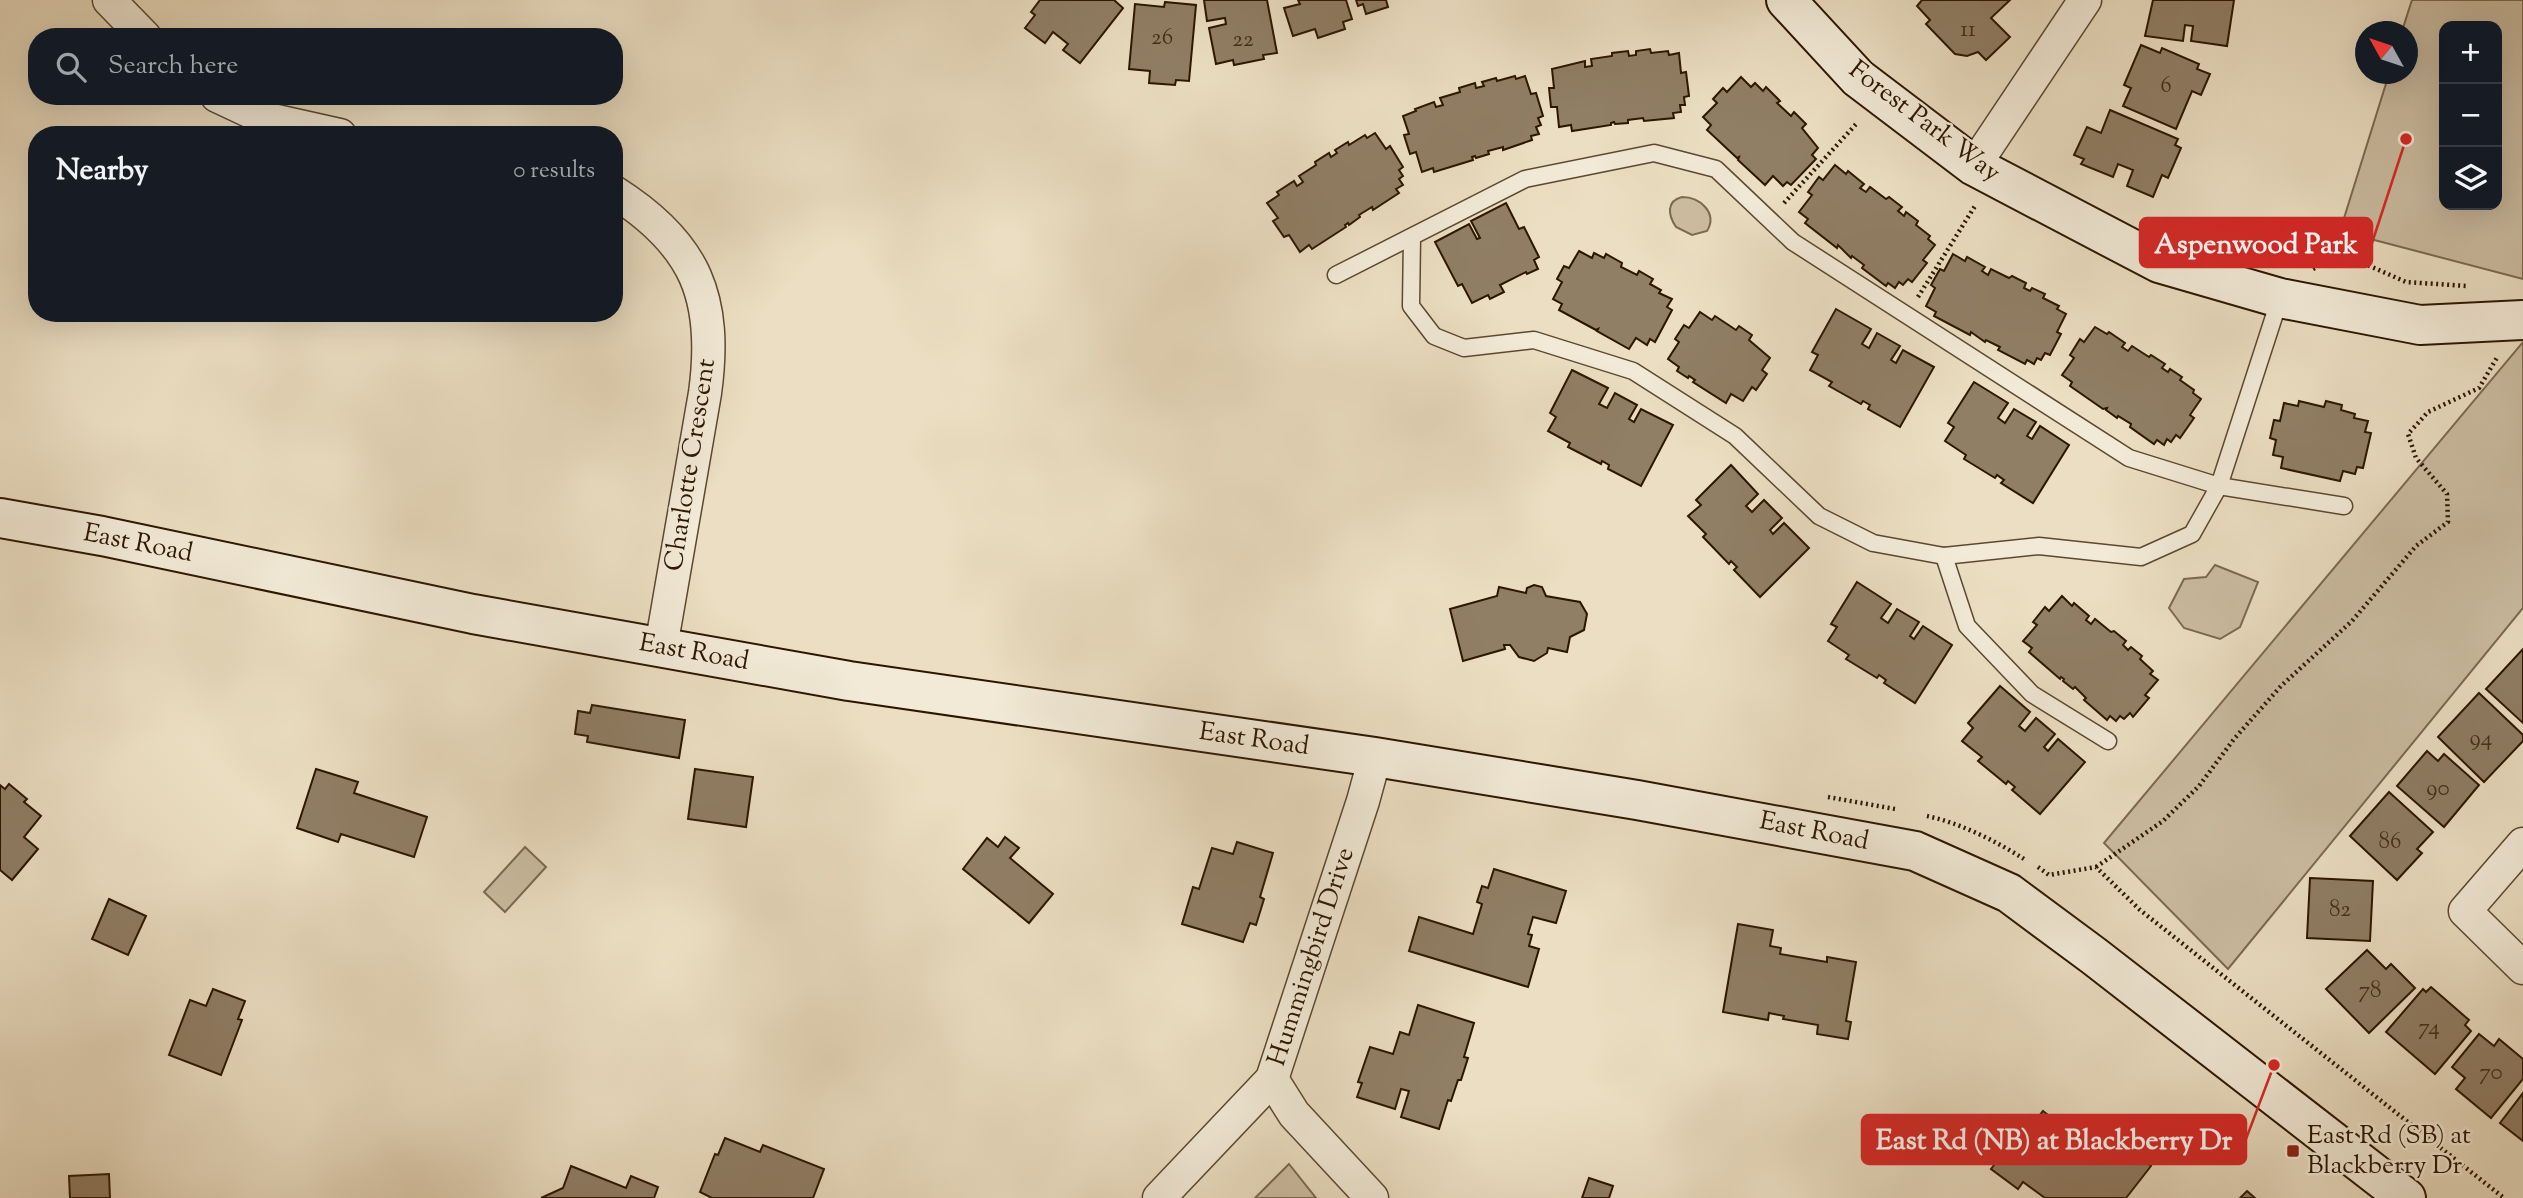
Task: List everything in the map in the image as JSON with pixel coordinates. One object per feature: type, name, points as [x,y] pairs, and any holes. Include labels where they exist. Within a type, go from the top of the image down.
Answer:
[{"type":"main road","name":"Forest Park Way","points":[[1786,0],[1858,78],[1974,166],[2159,263],[2280,298],[2420,326],[2513,334]]},
{"type":"main road","name":"East Road","points":[[0,518],[102,536],[472,614],[849,681],[1375,757],[1637,800],[1915,851],[2009,893],[2406,1198]]},
{"type":"street","points":[[109,0],[136,28]]},
{"type":"street","points":[[1974,166],[2085,0]]},
{"type":"street","points":[[236,105],[264,118],[300,126]]},
{"type":"street","name":"Charlotte Crescent","points":[[623,198],[648,215],[680,249],[699,283],[709,331],[705,393],[661,647]]},
{"type":"street","name":"Hummingbird Drive","points":[[1159,1198],[1272,1079],[1375,757]]},
{"type":"street","points":[[2523,844],[2465,911],[2523,968]]},
{"type":"street","points":[[1272,1079],[1294,1114],[1372,1198]]},
{"type":"lane","points":[[1336,275],[1525,179],[1654,153],[1716,169],[1793,242],[2129,458],[2219,486],[2344,506]]},
{"type":"lane","points":[[1412,237],[1411,306],[1434,336],[1464,348],[1534,340],[1633,371],[1735,436],[1819,516],[1873,543],[1944,556],[2039,546],[2141,556],[2192,534],[2219,486],[2280,298]]},
{"type":"lane","points":[[1944,556],[1967,626],[2032,695],[2108,741]]},
{"type":"path","points":[[1769,219],[1862,118]]},
{"type":"path","points":[[1907,315],[1976,204]]},
{"type":"path","points":[[2307,272],[2337,256],[2347,256],[2406,282],[2465,285],[2478,289]]},
{"type":"path","points":[[2096,867],[2163,821],[2199,786],[2234,739],[2281,686],[2352,621],[2416,546],[2448,522],[2447,494],[2416,458],[2408,434],[2428,412],[2479,388],[2513,334]]},
{"type":"shaded area","points":[[2412,0],[2523,0],[2523,279],[2340,231],[2386,84],[2418,84],[2418,21],[2405,21]]},
{"type":"shaded area","points":[[1682,197],[1701,203],[1709,212],[1710,224],[1707,231],[1692,235],[1676,227],[1670,209],[1673,202]]},
{"type":"shaded area","points":[[2523,342],[2523,608],[2228,969],[2104,843]]},
{"type":"shaded area","points":[[2215,565],[2258,582],[2240,627],[2220,639],[2184,628],[2169,608],[2184,579],[2206,577]]},
{"type":"shaded area","points":[[525,847],[546,867],[505,912],[484,892]]},
{"type":"shaded area","points":[[1289,1164],[1316,1198],[1255,1198]]},
{"type":"building","points":[[1040,0],[1114,0],[1123,8],[1080,63],[1063,50],[1068,44],[1053,32],[1045,43],[1025,28],[1035,15],[1031,12]]},
{"type":"building","points":[[1204,0],[1267,0],[1277,53],[1263,55],[1264,59],[1234,65],[1233,60],[1216,64],[1209,28],[1226,24],[1225,18],[1207,21]]},
{"type":"building","points":[[1298,0],[1346,0],[1352,19],[1343,22],[1345,29],[1318,38],[1315,29],[1293,36],[1284,8],[1300,4]]},
{"type":"building","points":[[1356,0],[1386,0],[1388,7],[1366,14],[1363,4],[1358,6]]},
{"type":"building","points":[[1922,0],[2010,0],[1991,18],[2010,37],[1986,60],[1978,52],[1967,56],[1955,54],[1926,24],[1930,20],[1917,6]]},
{"type":"building","points":[[2153,0],[2234,0],[2227,46],[2191,41],[2193,26],[2185,25],[2183,41],[2145,36]]},
{"type":"building","points":[[1165,2],[1196,5],[1189,81],[1176,80],[1175,85],[1149,83],[1150,71],[1129,69],[1135,4],[1164,7]]},
{"type":"building","points":[[2141,45],[2160,53],[2162,48],[2199,64],[2197,69],[2210,74],[2201,95],[2192,91],[2176,129],[2123,106],[2131,88],[2124,85]]},
{"type":"building","points":[[1650,49],[1651,53],[1679,53],[1681,73],[1686,72],[1689,96],[1684,97],[1685,105],[1680,105],[1681,112],[1673,113],[1674,118],[1644,121],[1643,118],[1628,120],[1628,123],[1614,122],[1611,125],[1572,131],[1571,125],[1559,127],[1557,107],[1551,107],[1549,88],[1554,88],[1552,69],[1585,61],[1585,67],[1592,66],[1591,59],[1628,51],[1629,56],[1636,55],[1636,51]]},
{"type":"building","points":[[1515,76],[1516,79],[1525,76],[1531,94],[1536,93],[1543,116],[1538,118],[1541,125],[1536,127],[1539,134],[1531,136],[1532,140],[1503,150],[1503,147],[1488,151],[1489,154],[1472,157],[1473,160],[1434,172],[1433,168],[1422,172],[1416,152],[1410,154],[1404,135],[1409,134],[1403,116],[1434,102],[1436,107],[1443,105],[1440,98],[1460,92],[1459,88],[1475,83],[1476,88],[1484,86],[1482,82]]},
{"type":"building","points":[[1741,77],[1751,87],[1755,83],[1763,91],[1766,87],[1780,101],[1777,103],[1791,116],[1794,112],[1806,124],[1802,128],[1818,148],[1812,155],[1816,159],[1791,185],[1787,182],[1783,186],[1773,176],[1765,185],[1738,160],[1739,157],[1707,130],[1711,125],[1703,117],[1717,103],[1713,99],[1723,88],[1727,92]]},
{"type":"building","points":[[2110,110],[2178,139],[2175,145],[2181,148],[2168,178],[2162,175],[2153,197],[2127,186],[2133,170],[2118,164],[2113,177],[2081,164],[2084,159],[2074,155],[2087,127],[2101,133]]},
{"type":"building","points":[[1375,133],[1386,149],[1390,146],[1403,167],[1399,170],[1403,176],[1399,179],[1403,185],[1396,189],[1399,193],[1373,210],[1372,207],[1359,215],[1360,217],[1349,225],[1348,223],[1312,249],[1309,245],[1300,252],[1289,235],[1284,237],[1273,221],[1278,218],[1267,203],[1279,195],[1277,192],[1294,181],[1297,186],[1303,182],[1299,176],[1316,165],[1315,162],[1329,153],[1331,157],[1337,153],[1335,150],[1348,142],[1349,145],[1365,135],[1367,138]]},
{"type":"building","points":[[1835,165],[1846,174],[1848,171],[1864,184],[1860,188],[1866,192],[1870,187],[1886,199],[1889,197],[1902,207],[1898,211],[1904,216],[1906,212],[1918,221],[1916,225],[1930,236],[1928,239],[1935,245],[1923,260],[1927,263],[1912,282],[1908,279],[1903,285],[1899,282],[1895,288],[1888,283],[1886,286],[1862,268],[1864,265],[1805,223],[1808,219],[1799,212],[1812,195],[1808,192],[1819,177],[1823,180]]},
{"type":"building","points":[[1506,203],[1519,229],[1524,227],[1539,257],[1534,260],[1538,269],[1500,285],[1504,292],[1490,299],[1488,295],[1472,303],[1462,284],[1458,286],[1435,242],[1469,224],[1477,239],[1480,238],[1471,221]]},
{"type":"building","points":[[1579,251],[1592,258],[1594,253],[1604,258],[1606,254],[1622,263],[1621,267],[1637,275],[1639,271],[1653,279],[1650,284],[1661,290],[1659,293],[1672,299],[1667,307],[1672,310],[1655,342],[1650,339],[1647,345],[1636,338],[1629,349],[1597,331],[1598,329],[1559,310],[1562,304],[1553,299],[1562,282],[1557,279],[1564,266],[1569,268]]},
{"type":"building","points":[[1953,254],[1965,261],[1967,257],[1985,267],[1982,271],[1988,275],[1991,269],[2009,278],[2012,276],[2026,283],[2024,288],[2030,291],[2032,288],[2045,294],[2043,298],[2059,306],[2057,309],[2066,314],[2057,332],[2061,334],[2050,355],[2045,353],[2041,360],[2037,358],[2034,364],[2027,360],[2025,364],[1998,350],[2000,347],[1934,316],[1936,312],[1926,306],[1935,288],[1931,285],[1940,269],[1944,271]]},
{"type":"building","points":[[1836,309],[1871,329],[1862,344],[1869,348],[1877,333],[1900,346],[1891,360],[1896,363],[1903,350],[1934,367],[1900,427],[1868,409],[1870,405],[1863,401],[1861,404],[1829,386],[1832,382],[1810,370],[1818,355],[1812,352]]},
{"type":"building","points":[[1700,312],[1712,320],[1715,316],[1736,330],[1739,326],[1752,335],[1749,340],[1770,358],[1762,370],[1767,374],[1756,390],[1752,387],[1743,401],[1731,394],[1726,403],[1693,382],[1695,380],[1689,376],[1688,378],[1677,371],[1679,367],[1668,359],[1679,342],[1675,339],[1684,325],[1689,328]]},
{"type":"building","points":[[2095,327],[2107,334],[2109,332],[2125,343],[2122,347],[2128,351],[2132,346],[2165,364],[2162,368],[2168,372],[2170,369],[2182,377],[2180,380],[2201,399],[2190,415],[2194,418],[2180,438],[2176,435],[2171,442],[2167,439],[2164,445],[2157,440],[2154,444],[2130,427],[2131,424],[2118,416],[2117,418],[2106,410],[2107,408],[2103,409],[2070,386],[2072,382],[2062,375],[2074,358],[2070,355],[2080,339],[2084,342]]},
{"type":"building","points":[[1572,370],[1608,388],[1599,404],[1607,408],[1615,393],[1637,405],[1629,419],[1634,422],[1641,409],[1673,425],[1641,486],[1608,469],[1609,465],[1602,461],[1601,464],[1568,447],[1570,443],[1548,431],[1556,417],[1550,413]]},
{"type":"building","points":[[1974,382],[2008,403],[1998,418],[2005,423],[2014,409],[2036,422],[2027,436],[2032,439],[2040,426],[2069,445],[2033,503],[2001,483],[2004,480],[1997,475],[1995,478],[1964,459],[1966,455],[1945,441],[1954,427],[1948,423]]},
{"type":"building","points":[[2299,401],[2324,407],[2326,401],[2342,405],[2341,410],[2355,414],[2354,418],[2368,421],[2365,432],[2371,433],[2363,468],[2357,467],[2355,474],[2343,471],[2340,481],[2281,468],[2283,457],[2273,455],[2276,440],[2270,438],[2274,420],[2280,421],[2284,403],[2298,406]]},
{"type":"building","points":[[1731,465],[1758,494],[1746,506],[1752,512],[1764,500],[1782,518],[1770,530],[1773,534],[1784,523],[1809,548],[1760,597],[1734,570],[1737,567],[1731,561],[1729,564],[1703,537],[1706,534],[1688,516],[1701,505],[1696,500]]},
{"type":"building","points":[[1857,582],[1891,604],[1881,618],[1888,623],[1897,609],[1919,622],[1910,636],[1914,639],[1923,626],[1952,645],[1915,703],[1884,683],[1886,680],[1879,675],[1877,678],[1846,659],[1849,655],[1828,641],[1837,627],[1831,624]]},
{"type":"building","points":[[1534,585],[1542,587],[1546,596],[1580,602],[1587,614],[1584,630],[1570,637],[1567,652],[1548,648],[1547,653],[1534,661],[1519,657],[1510,645],[1504,645],[1505,649],[1463,661],[1450,609],[1497,596],[1499,587],[1526,593],[1527,588]]},
{"type":"building","points":[[2062,596],[2089,616],[2086,620],[2091,624],[2095,619],[2111,632],[2114,631],[2126,641],[2123,645],[2128,650],[2131,647],[2142,656],[2140,659],[2153,671],[2150,674],[2158,680],[2145,695],[2149,698],[2133,717],[2130,713],[2124,719],[2120,716],[2116,721],[2110,716],[2107,720],[2084,700],[2086,698],[2075,687],[2073,689],[2029,652],[2032,648],[2023,641],[2037,625],[2033,622],[2045,607],[2049,611]]},
{"type":"building","points":[[2523,649],[2523,723],[2486,689]]},
{"type":"building","points":[[2000,686],[2030,712],[2019,726],[2025,731],[2036,718],[2055,734],[2044,747],[2048,751],[2058,739],[2085,762],[2040,814],[2012,790],[2015,787],[2008,781],[2006,784],[1978,761],[1982,757],[1962,741],[1973,728],[1968,723]]},
{"type":"building","points":[[2479,693],[2523,735],[2523,741],[2484,782],[2438,737]]},
{"type":"building","points":[[592,705],[685,720],[679,758],[587,742],[588,736],[575,734],[578,711],[590,713]]},
{"type":"building","points":[[2427,751],[2438,761],[2444,754],[2479,785],[2444,827],[2397,786]]},
{"type":"building","points":[[316,769],[358,782],[354,793],[427,817],[414,857],[341,834],[338,842],[297,828]]},
{"type":"building","points":[[695,769],[753,777],[746,827],[688,819]]},
{"type":"building","points":[[9,784],[27,799],[24,802],[41,816],[24,837],[38,849],[12,880],[0,870],[0,785],[5,789]]},
{"type":"building","points":[[2389,792],[2433,832],[2417,849],[2422,853],[2397,880],[2350,836]]},
{"type":"building","points":[[1005,837],[1019,848],[1010,858],[1053,894],[1029,923],[963,869],[987,838],[998,847]]},
{"type":"building","points":[[1237,842],[1273,853],[1260,897],[1264,899],[1256,925],[1250,923],[1243,942],[1182,924],[1193,887],[1199,889],[1212,848],[1233,854]]},
{"type":"building","points":[[1494,869],[1566,891],[1556,923],[1533,917],[1528,934],[1532,935],[1529,946],[1539,949],[1528,987],[1409,951],[1419,917],[1473,934],[1482,904],[1477,902],[1482,886],[1488,888]]},
{"type":"building","points":[[2310,878],[2373,881],[2370,941],[2307,938]]},
{"type":"building","points":[[109,899],[146,916],[128,955],[92,939]]},
{"type":"building","points":[[1738,924],[1773,930],[1770,946],[1781,948],[1780,954],[1827,962],[1827,957],[1856,962],[1846,1021],[1851,1022],[1848,1039],[1817,1034],[1818,1025],[1783,1019],[1784,1016],[1769,1013],[1768,1020],[1723,1012]]},
{"type":"building","points":[[2367,950],[2386,969],[2391,964],[2415,988],[2369,1033],[2326,989]]},
{"type":"building","points":[[2431,987],[2469,1020],[2465,1025],[2471,1031],[2435,1074],[2386,1032],[2423,989],[2426,992]]},
{"type":"building","points":[[213,989],[245,1001],[238,1019],[242,1020],[221,1075],[169,1055],[190,1000],[206,1006]]},
{"type":"building","points":[[1418,1005],[1474,1023],[1464,1057],[1468,1058],[1461,1080],[1458,1080],[1451,1101],[1448,1100],[1439,1129],[1401,1117],[1409,1091],[1401,1089],[1395,1109],[1357,1097],[1362,1083],[1358,1082],[1370,1047],[1393,1054],[1400,1032],[1409,1035]]},
{"type":"building","points":[[2479,1034],[2494,1046],[2499,1039],[2523,1059],[2523,1079],[2491,1118],[2456,1089],[2465,1078],[2452,1067]]},
{"type":"building","points":[[2523,1093],[2523,1141],[2500,1123]]},
{"type":"building","points":[[2043,1111],[2062,1126],[2060,1128],[2106,1160],[2109,1156],[2115,1160],[2126,1147],[2151,1166],[2126,1198],[2045,1198],[2023,1182],[2018,1189],[1991,1169],[2002,1155],[2007,1158]]},
{"type":"building","points":[[725,1138],[760,1152],[763,1145],[824,1169],[813,1198],[712,1198],[700,1192],[715,1154],[718,1155]]},
{"type":"building","points":[[571,1166],[626,1188],[631,1176],[658,1187],[654,1198],[541,1198],[563,1188]]},
{"type":"building","points":[[109,1174],[110,1198],[70,1198],[69,1176]]},
{"type":"building","points":[[1589,1178],[1613,1186],[1609,1198],[1582,1198]]},
{"type":"building","points":[[2247,1191],[2255,1198],[2240,1198]]},
{"type":"place","name":"Aspenwood Park","points":[[2406,139]]},
{"type":"place","name":"East Rd (NB) at Blackberry Dr","points":[[2274,1065]]},
{"type":"place","name":"East Rd (SB) at Blackberry Dr","points":[[2293,1151]]}]
